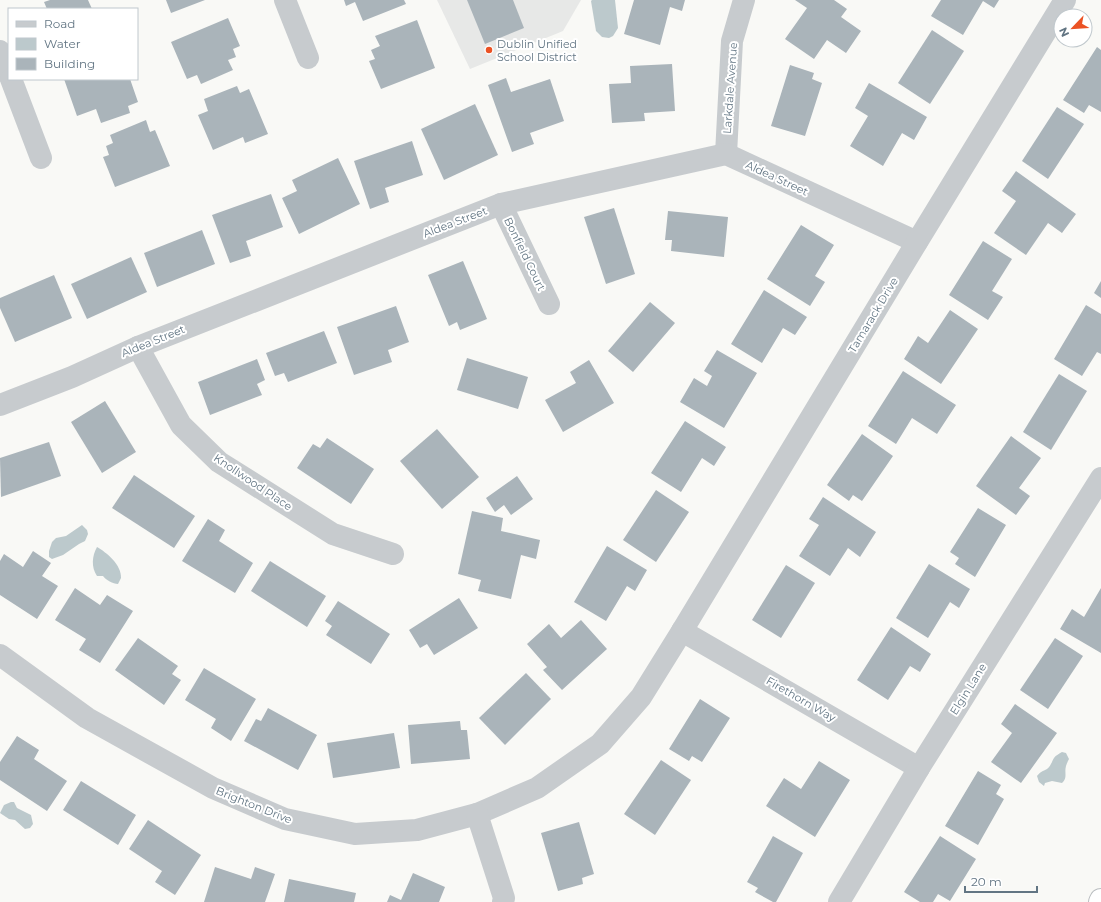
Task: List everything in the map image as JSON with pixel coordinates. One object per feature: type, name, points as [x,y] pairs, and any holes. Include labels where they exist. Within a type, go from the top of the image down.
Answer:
[{"type":"street","points":[[284,0],[308,58]]},
{"type":"street","name":"Larkdale Avenue","points":[[726,154],[732,41],[744,0]]},
{"type":"street","name":"Tamarack Drive","points":[[682,631],[1065,0]]},
{"type":"street","points":[[0,51],[8,72]]},
{"type":"street","points":[[11,80],[41,158]]},
{"type":"street","name":"Aldea Street","points":[[0,405],[72,377],[138,347],[501,204],[726,154],[917,242]]},
{"type":"street","name":"Bonfield Court","points":[[501,204],[549,304]]},
{"type":"street","name":"Knollwood Place","points":[[138,347],[181,426],[219,462],[333,534],[393,554]]},
{"type":"street","name":"Elgin Lane","points":[[839,902],[919,768],[1101,478]]},
{"type":"street","name":"Firethorn Way","points":[[682,631],[919,768]]},
{"type":"street","name":"Brighton Drive","points":[[0,655],[87,718],[213,788],[285,819],[355,834],[416,830],[476,814],[537,788],[600,744],[641,697],[682,631]]},
{"type":"street","points":[[476,814],[504,898],[503,902]]},
{"type":"shaded area","name":"Dublin Unified School District","points":[[437,0],[581,0],[563,31],[470,69]]},
{"type":"water","points":[[592,0],[615,0],[618,28],[613,36],[609,38],[602,37],[596,31]]},
{"type":"water","points":[[82,525],[87,530],[88,534],[85,541],[63,555],[52,559],[49,557],[52,542],[56,538],[66,536]]},
{"type":"water","points":[[97,547],[105,552],[119,568],[121,578],[118,584],[110,582],[103,576],[97,576],[95,573],[93,562]]},
{"type":"water","points":[[1062,752],[1066,753],[1069,759],[1066,766],[1064,781],[1062,783],[1052,781],[1045,783],[1044,786],[1039,782],[1037,776],[1047,769],[1055,757]]},
{"type":"water","points":[[14,802],[17,808],[31,815],[33,824],[30,828],[25,829],[15,820],[9,819],[0,813],[4,805]]},
{"type":"building","points":[[50,0],[88,0],[92,8],[47,8],[44,2]]},
{"type":"building","points":[[166,0],[205,0],[171,13]]},
{"type":"building","points":[[344,0],[404,0],[406,4],[363,21],[355,2],[346,6]]},
{"type":"building","points":[[467,0],[513,0],[524,28],[485,44]]},
{"type":"building","points":[[634,0],[685,0],[682,11],[670,7],[660,45],[624,34]]},
{"type":"building","points":[[795,0],[834,0],[847,9],[841,17],[861,31],[846,53],[827,40],[814,59],[785,39],[807,8]]},
{"type":"building","points":[[941,0],[999,0],[994,8],[983,1],[963,35],[931,16]]},
{"type":"building","points":[[228,18],[240,46],[233,49],[236,57],[228,60],[233,70],[201,84],[197,75],[187,79],[171,42]]},
{"type":"building","points":[[417,20],[435,68],[381,89],[369,61],[375,59],[371,50],[380,46],[375,36]]},
{"type":"building","points":[[932,30],[964,51],[930,104],[898,83]]},
{"type":"building","points":[[1097,47],[1101,50],[1101,112],[1089,105],[1084,113],[1063,100]]},
{"type":"building","points":[[672,64],[675,111],[644,113],[645,121],[612,123],[609,84],[631,83],[630,66]]},
{"type":"building","points":[[790,65],[814,73],[812,79],[822,83],[805,136],[771,126]]},
{"type":"building","points":[[506,78],[511,92],[550,79],[564,121],[530,133],[534,144],[512,152],[488,85]]},
{"type":"building","points":[[64,80],[130,80],[138,102],[128,106],[130,113],[101,123],[96,109],[77,116]]},
{"type":"building","points":[[869,83],[927,117],[914,140],[902,133],[883,166],[850,146],[868,116],[855,108]]},
{"type":"building","points":[[237,86],[240,93],[249,89],[268,134],[245,143],[243,137],[213,150],[198,115],[208,111],[204,99]]},
{"type":"building","points":[[475,104],[498,155],[444,180],[421,129]]},
{"type":"building","points":[[1057,107],[1084,124],[1048,179],[1022,161]]},
{"type":"building","points":[[146,120],[150,132],[155,130],[170,166],[115,187],[103,157],[109,155],[106,146],[113,143],[110,135]]},
{"type":"building","points":[[412,141],[423,175],[385,188],[389,202],[370,209],[354,161]]},
{"type":"building","points":[[338,158],[360,204],[299,234],[282,198],[297,191],[292,180]]},
{"type":"building","points":[[1016,171],[1076,214],[1062,233],[1048,223],[1026,255],[994,233],[1016,201],[1002,191]]},
{"type":"building","points":[[271,194],[283,227],[246,241],[251,256],[230,263],[212,215]]},
{"type":"building","points":[[614,208],[635,274],[606,284],[584,217]]},
{"type":"building","points":[[668,211],[728,217],[724,257],[671,251],[672,240],[665,240]]},
{"type":"building","points":[[801,225],[834,245],[815,276],[825,282],[810,306],[767,279]]},
{"type":"building","points":[[202,230],[215,264],[157,287],[144,253]]},
{"type":"building","points":[[983,241],[1012,259],[992,291],[1003,297],[988,320],[949,295]]},
{"type":"building","points":[[131,257],[147,292],[87,319],[71,284]]},
{"type":"building","points":[[463,261],[487,319],[460,330],[457,322],[449,326],[428,275]]},
{"type":"building","points":[[54,275],[72,318],[15,342],[0,308],[0,298]]},
{"type":"building","points":[[1101,281],[1101,298],[1094,293]]},
{"type":"building","points":[[764,290],[807,317],[795,335],[783,328],[762,363],[731,344]]},
{"type":"building","points":[[650,302],[675,323],[633,372],[608,351]]},
{"type":"building","points":[[1086,305],[1101,314],[1101,354],[1097,352],[1082,376],[1054,359]]},
{"type":"building","points":[[396,306],[409,342],[388,350],[392,362],[354,375],[337,327]]},
{"type":"building","points":[[950,310],[978,329],[941,384],[904,359],[918,336],[928,343]]},
{"type":"building","points":[[324,331],[337,363],[288,382],[284,373],[275,376],[266,353]]},
{"type":"building","points":[[717,350],[757,373],[724,428],[680,402],[694,378],[707,386],[712,376],[704,371]]},
{"type":"building","points":[[467,358],[528,377],[518,409],[457,390]]},
{"type":"building","points":[[257,359],[265,380],[257,384],[262,395],[210,415],[198,382]]},
{"type":"building","points":[[589,360],[614,403],[563,432],[545,400],[576,383],[570,372]]},
{"type":"building","points":[[903,371],[956,405],[937,434],[912,418],[896,444],[868,426]]},
{"type":"building","points":[[1059,374],[1087,391],[1051,450],[1023,432]]},
{"type":"building","points":[[105,401],[136,452],[102,473],[71,422]]},
{"type":"building","points":[[685,421],[726,447],[714,466],[702,458],[681,492],[651,473]]},
{"type":"building","points":[[437,429],[479,477],[442,509],[400,461]]},
{"type":"building","points":[[862,434],[893,456],[862,501],[853,495],[849,501],[827,485]]},
{"type":"building","points":[[1011,436],[1041,458],[1019,488],[1030,496],[1016,515],[976,486]]},
{"type":"building","points":[[327,438],[374,469],[351,504],[297,468],[313,444],[320,448]]},
{"type":"building","points":[[49,442],[61,476],[1,497],[0,458]]},
{"type":"building","points":[[134,475],[195,516],[174,548],[112,508]]},
{"type":"building","points":[[517,476],[533,499],[511,515],[504,505],[495,512],[486,498]]},
{"type":"building","points":[[656,490],[689,512],[656,562],[623,540]]},
{"type":"building","points":[[823,497],[876,532],[860,557],[848,548],[830,576],[799,556],[819,525],[809,519]]},
{"type":"building","points":[[978,508],[1006,525],[975,577],[955,564],[959,558],[950,552]]},
{"type":"building","points":[[472,511],[503,518],[501,531],[540,540],[536,559],[521,555],[511,599],[478,591],[481,580],[458,574]]},
{"type":"building","points":[[208,519],[225,530],[219,541],[253,563],[235,593],[182,561]]},
{"type":"building","points":[[607,546],[647,570],[635,591],[627,586],[606,621],[574,602]]},
{"type":"building","points":[[33,551],[51,563],[42,576],[58,586],[37,619],[0,595],[0,561],[4,554],[23,567]]},
{"type":"building","points":[[270,561],[326,596],[307,627],[251,591]]},
{"type":"building","points":[[929,564],[970,589],[959,608],[950,602],[928,638],[896,618]]},
{"type":"building","points":[[786,565],[815,583],[781,638],[752,620]]},
{"type":"building","points":[[75,588],[100,605],[107,595],[133,611],[100,663],[79,650],[86,639],[55,620]]},
{"type":"building","points":[[1101,588],[1101,653],[1060,629],[1072,609],[1084,617]]},
{"type":"building","points":[[459,598],[478,628],[434,655],[427,644],[420,648],[409,630]]},
{"type":"building","points":[[338,601],[390,634],[371,664],[326,635],[332,626],[325,621]]},
{"type":"building","points":[[581,620],[607,649],[562,690],[543,670],[547,667],[527,644],[549,624],[561,638]]},
{"type":"building","points":[[891,627],[931,654],[920,672],[910,666],[888,700],[857,680]]},
{"type":"building","points":[[138,638],[178,666],[172,674],[181,680],[164,705],[115,670]]},
{"type":"building","points":[[1055,638],[1083,656],[1048,709],[1020,690]]},
{"type":"building","points":[[204,668],[256,699],[231,741],[211,728],[216,719],[185,700]]},
{"type":"building","points":[[526,673],[551,699],[505,745],[479,718]]},
{"type":"building","points":[[700,699],[730,718],[702,762],[692,756],[689,761],[669,749]]},
{"type":"building","points":[[1015,704],[1057,733],[1021,783],[991,762],[1012,733],[1001,724]]},
{"type":"building","points":[[268,708],[317,735],[298,770],[244,741],[256,719],[261,721]]},
{"type":"building","points":[[460,721],[461,730],[467,730],[470,759],[411,764],[408,725]]},
{"type":"building","points":[[394,733],[400,768],[333,778],[327,743]]},
{"type":"building","points":[[17,736],[39,750],[34,759],[67,781],[47,811],[0,780],[0,762]]},
{"type":"building","points":[[661,760],[691,780],[655,835],[624,814]]},
{"type":"building","points":[[819,761],[850,780],[815,837],[766,806],[784,778],[801,789]]},
{"type":"building","points":[[978,771],[1001,785],[996,794],[1004,799],[978,845],[945,826]]},
{"type":"building","points":[[81,781],[136,815],[118,845],[63,810]]},
{"type":"building","points":[[148,820],[201,855],[175,895],[155,882],[162,871],[129,849]]},
{"type":"building","points":[[579,822],[594,874],[582,878],[583,884],[558,891],[541,833]]},
{"type":"building","points":[[773,836],[803,853],[776,902],[773,902],[755,892],[758,888],[747,882]]},
{"type":"building","points":[[940,836],[976,859],[950,901],[938,894],[933,902],[920,902],[904,892]]},
{"type":"building","points":[[215,867],[251,879],[255,867],[275,874],[265,902],[204,902]]},
{"type":"building","points":[[413,873],[445,887],[439,902],[387,902],[390,895],[401,900]]},
{"type":"building","points":[[289,879],[356,893],[354,902],[284,902]]},
{"type":"place","name":"Dublin Unified School District","points":[[489,50]]}]
